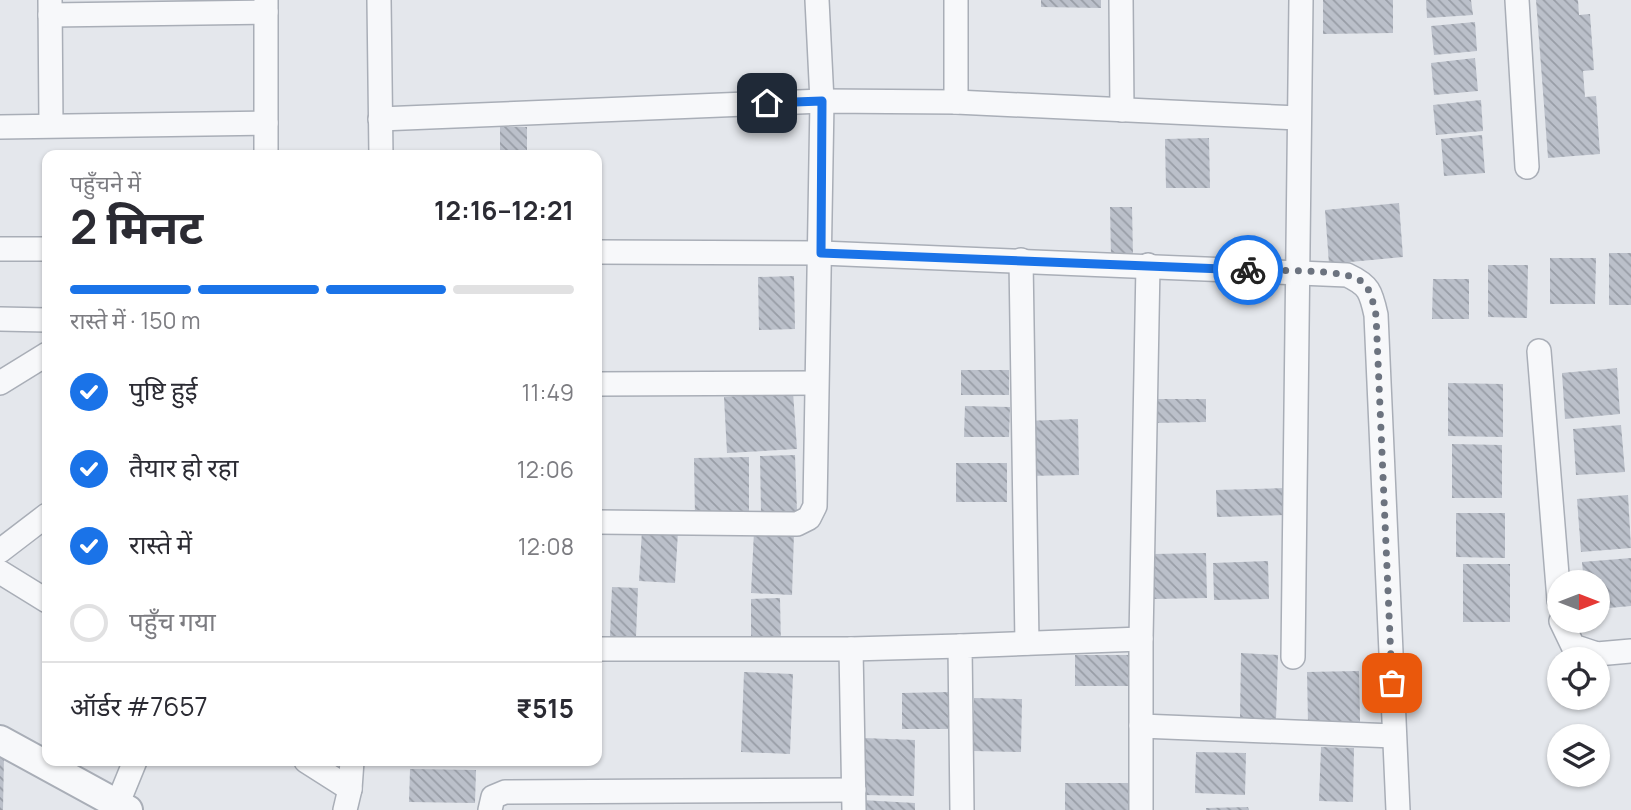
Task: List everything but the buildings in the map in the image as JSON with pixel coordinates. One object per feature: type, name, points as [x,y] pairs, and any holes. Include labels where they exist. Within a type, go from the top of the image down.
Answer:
[{"type":"street","points":[[379,0],[381,150]]},
{"type":"street","points":[[602,522],[797,524],[809,518],[815,506],[822,101],[817,0]]},
{"type":"street","points":[[956,0],[956,102]]},
{"type":"street","points":[[1121,0],[1122,110]]},
{"type":"street","points":[[1293,657],[1301,0]]},
{"type":"street","points":[[1517,0],[1527,167]]},
{"type":"street","points":[[51,125],[50,7],[266,6],[266,150]]},
{"type":"street","points":[[380,120],[822,101],[956,102],[1299,118]]},
{"type":"street","points":[[0,127],[266,123]]},
{"type":"street","points":[[0,249],[42,249]]},
{"type":"street","points":[[602,253],[821,253],[1021,260],[1348,275],[1363,282],[1372,296],[1376,315],[1398,810]]},
{"type":"street","points":[[1021,260],[1027,643]]},
{"type":"street","points":[[1141,810],[1141,639],[1148,265]]},
{"type":"street","points":[[0,319],[42,320]]},
{"type":"street","points":[[1539,351],[1557,570]]},
{"type":"street","points":[[0,383],[42,357]]},
{"type":"street","points":[[602,384],[816,383]]},
{"type":"street","points":[[0,551],[42,519]]},
{"type":"street","points":[[0,572],[42,598]]},
{"type":"street","points":[[1567,634],[1573,646],[1597,654],[1631,651]]},
{"type":"street","points":[[602,649],[851,649],[1141,639]]},
{"type":"street","points":[[961,646],[962,810]]},
{"type":"street","points":[[490,810],[493,797],[505,792],[854,800],[851,649]]},
{"type":"street","points":[[1141,726],[1394,736]]},
{"type":"street","points":[[0,740],[42,764]]},
{"type":"street","points":[[46,766],[120,808],[133,766]]},
{"type":"street","points":[[311,766],[348,800]]},
{"type":"street","points":[[348,800],[351,766]]},
{"type":"way so far","points":[[1248,270],[1348,275],[1363,282],[1372,296],[1376,315],[1392,683]]},
{"type":"route","points":[[767,103],[822,101],[821,253],[1248,270]]}]
